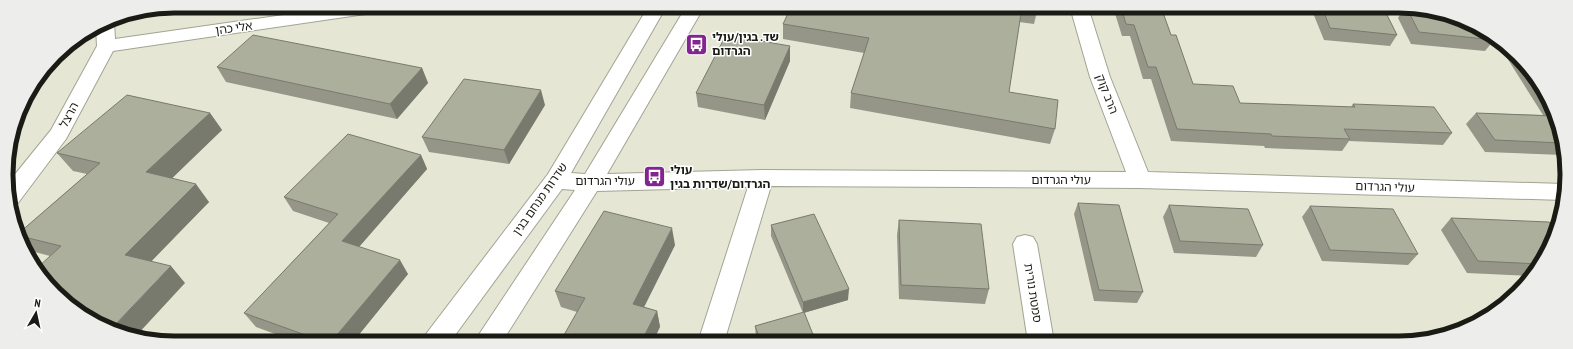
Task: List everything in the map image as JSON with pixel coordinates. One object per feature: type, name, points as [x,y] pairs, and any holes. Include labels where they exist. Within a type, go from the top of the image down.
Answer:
[{"type":"street","name":"אלי כהן","points":[[106,46],[337,13]]},
{"type":"street","name":"שדרות מנחם בגין","points":[[439,336],[556,180],[653,13]]},
{"type":"street","points":[[491,336],[591,183],[691,13]]},
{"type":"street","name":"הרב קוק","points":[[1081,13],[1100,77],[1140,180]]},
{"type":"street","points":[[105,29],[106,46]]},
{"type":"street","name":"הרצל","points":[[14,191],[59,134],[106,46]]},
{"type":"street","points":[[713,336],[762,178]]},
{"type":"street","name":"עולי הגרדום","points":[[556,180],[591,183],[762,178],[1140,180],[1559,192]]},
{"type":"street","name":"סמטת נורית","points":[[1025,244],[1040,336]]},
{"type":"building","points":[[788,13],[1021,13],[1009,92],[1058,100],[1055,129],[851,93],[869,38],[783,24]]},
{"type":"building","points":[[1123,13],[1163,13],[1171,35],[1176,35],[1193,84],[1233,86],[1240,103],[1355,107],[1353,104],[1434,107],[1452,133],[1344,129],[1350,139],[1272,136],[1271,134],[1177,129],[1156,67],[1148,67],[1134,25],[1126,24]]},
{"type":"building","points":[[1324,13],[1386,13],[1397,35],[1330,28]]},
{"type":"building","points":[[1409,13],[1430,16],[1460,25],[1487,39],[1419,32]]},
{"type":"building","points":[[253,35],[422,68],[390,104],[217,67]]},
{"type":"building","points":[[726,35],[790,46],[764,105],[696,93]]},
{"type":"building","points":[[464,79],[541,90],[504,150],[422,137]]},
{"type":"building","points":[[127,95],[210,113],[146,172],[196,184],[125,255],[171,266],[115,325],[76,303],[60,289],[46,273],[41,265],[61,246],[25,236],[23,230],[100,163],[57,153]]},
{"type":"building","points":[[1476,113],[1549,116],[1557,143],[1495,140]]},
{"type":"building","points":[[348,134],[421,155],[342,241],[400,260],[336,336],[308,336],[244,313],[338,214],[284,197]]},
{"type":"building","points":[[1078,203],[1119,205],[1143,292],[1099,290]]},
{"type":"building","points":[[1169,205],[1248,209],[1263,245],[1180,241]]},
{"type":"building","points":[[1310,206],[1393,209],[1418,254],[1330,250]]},
{"type":"building","points":[[604,211],[672,228],[633,304],[657,311],[644,336],[563,336],[585,298],[555,291]]},
{"type":"building","points":[[814,214],[849,289],[803,302],[771,225]]},
{"type":"building","points":[[1451,218],[1549,222],[1551,225],[1548,236],[1533,264],[1478,261]]},
{"type":"building","points":[[899,220],[981,224],[989,289],[901,285]]},
{"type":"building","points":[[804,312],[814,336],[759,336],[755,326]]},
{"type":"place","name":"שד. בגין/עולי הגרדום","points":[[697,44]]},
{"type":"place","name":"עולי הגרדום/שדרות בגין","points":[[655,177]]}]
